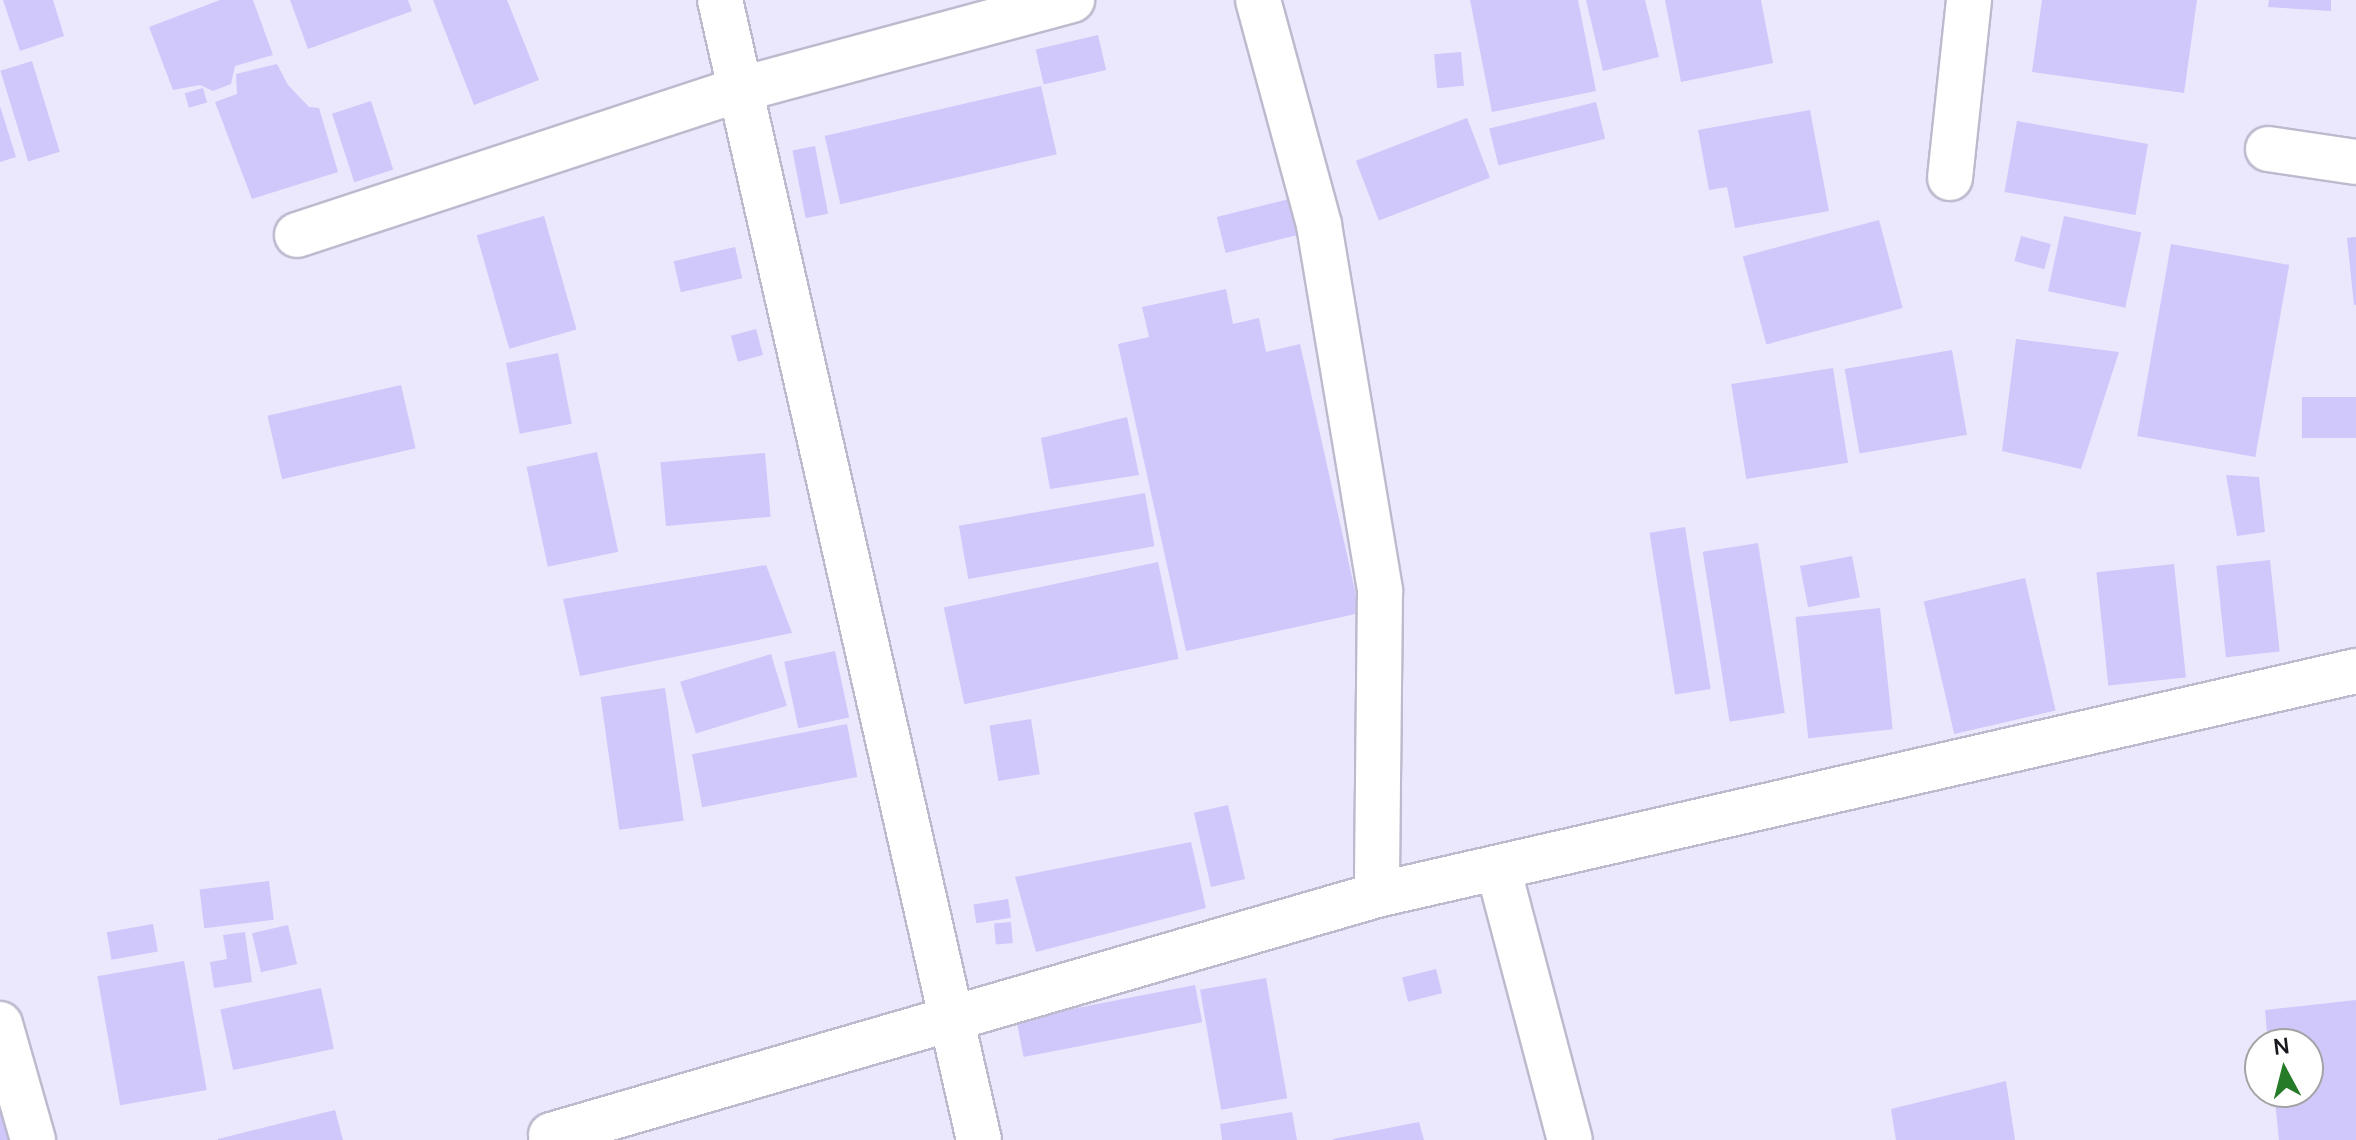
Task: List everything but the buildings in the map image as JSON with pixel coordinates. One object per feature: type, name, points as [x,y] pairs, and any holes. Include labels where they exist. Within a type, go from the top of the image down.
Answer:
[{"type":"street","points":[[720,0],[979,1140]]},
{"type":"street","points":[[297,235],[742,89],[1072,0]]},
{"type":"street","points":[[1258,0],[1319,225],[1380,591],[1377,895]]},
{"type":"street","points":[[1950,178],[1969,0]]},
{"type":"street","points":[[2268,149],[2356,162]]},
{"type":"street","points":[[551,1135],[951,1016],[1377,895],[2356,671]]},
{"type":"street","points":[[1498,868],[1570,1140]]},
{"type":"street","points":[[0,1024],[33,1140]]}]
